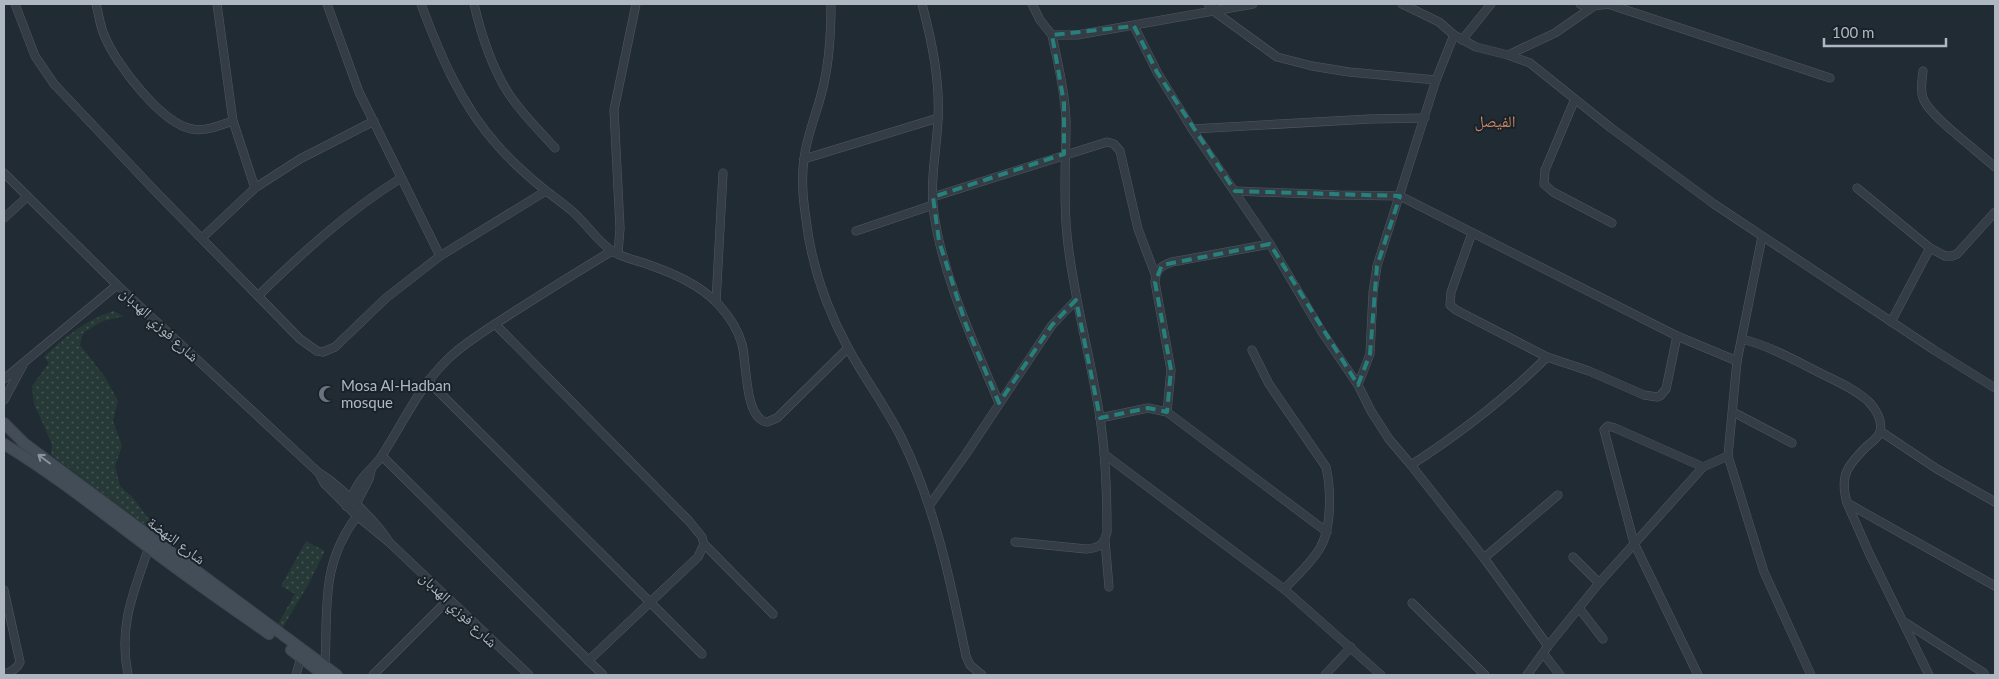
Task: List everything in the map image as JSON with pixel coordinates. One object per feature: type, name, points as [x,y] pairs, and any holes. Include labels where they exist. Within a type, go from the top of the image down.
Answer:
[{"type":"street","points":[[15,4],[24,32],[44,71],[76,108],[300,339],[311,348],[324,352],[335,347],[386,298],[440,256],[546,191]]},
{"type":"street","points":[[97,4],[104,36],[113,54],[126,73],[166,116],[192,129],[204,130],[233,121]]},
{"type":"street","points":[[217,4],[233,121],[255,188]]},
{"type":"street","points":[[327,4],[359,92],[440,256]]},
{"type":"street","points":[[421,4],[440,54],[470,110],[499,147],[546,191],[570,209],[615,253],[670,273],[694,285],[726,312],[742,343],[753,411],[758,419],[764,422],[777,418],[848,348]]},
{"type":"street","points":[[474,4],[485,41],[500,79],[508,93],[555,148]]},
{"type":"street","points":[[615,253],[620,228],[614,110],[636,4]]},
{"type":"street","points":[[831,4],[830,46],[824,84],[804,159],[803,196],[810,249],[830,311],[848,348],[902,440],[929,506],[950,582],[966,656],[970,665],[982,675]]},
{"type":"street","points":[[922,4],[935,52],[938,118],[932,196],[939,241],[963,316],[1000,403]]},
{"type":"street","points":[[1032,4],[1040,20],[1052,35],[1064,103],[1067,235],[1076,300],[1100,418],[1107,506],[1105,541],[1109,587]]},
{"type":"street","points":[[1208,4],[1215,12],[1277,57],[1312,66],[1349,72],[1436,80]]},
{"type":"street","points":[[1052,35],[1077,35],[1253,4]]},
{"type":"street","points":[[1402,4],[1439,22],[1454,35],[1476,47],[1530,63],[1656,162],[1762,237],[1890,322],[1995,388]]},
{"type":"street","points":[[1462,40],[1492,4]]},
{"type":"street","points":[[1580,4],[1590,8]]},
{"type":"street","points":[[1508,55],[1555,33],[1590,8],[1600,4],[1616,6],[1830,78]]},
{"type":"street","points":[[1134,26],[1158,72],[1192,129],[1270,244],[1322,332],[1358,385],[1371,411],[1389,439],[1484,558],[1548,646]]},
{"type":"street","points":[[1358,385],[1370,354],[1373,293],[1377,266],[1436,80],[1454,35]]},
{"type":"street","points":[[1923,71],[1921,91],[1925,103],[1938,117],[1995,167]]},
{"type":"street","points":[[1575,99],[1545,170],[1544,184],[1553,192],[1612,224]]},
{"type":"street","points":[[804,159],[938,118]]},
{"type":"street","points":[[1192,129],[1370,119],[1425,118]]},
{"type":"street","points":[[202,238],[255,188],[300,159],[374,120]]},
{"type":"street","points":[[932,196],[1064,154],[1107,142],[1114,144],[1120,151],[1138,228],[1155,274],[1170,370],[1167,412]]},
{"type":"street","name":"شارع فوزي الهدبان","points":[[4,173],[117,285],[319,473],[340,488],[352,508],[384,533],[389,542]]},
{"type":"street","points":[[716,302],[720,265],[723,174]]},
{"type":"street","points":[[258,296],[306,249],[369,198],[401,178]]},
{"type":"street","points":[[1857,188],[1930,248],[1945,256],[1957,254],[1995,212]]},
{"type":"street","points":[[1235,191],[1400,196],[1678,336],[1738,361]]},
{"type":"street","points":[[4,218],[27,197]]},
{"type":"street","points":[[856,230],[933,205]]},
{"type":"street","points":[[1472,233],[1451,292],[1450,305],[1456,310],[1547,357],[1588,371],[1644,395],[1657,398],[1666,389],[1678,336]]},
{"type":"street","points":[[1762,237],[1738,361],[1728,456],[1764,572],[1811,675]]},
{"type":"street","points":[[1155,274],[1162,265],[1172,262],[1270,244]]},
{"type":"street","points":[[1890,322],[1930,248]]},
{"type":"street","points":[[340,488],[353,488],[371,471],[382,456],[413,401],[451,356],[495,324],[572,274],[615,253]]},
{"type":"street","points":[[4,379],[117,285]]},
{"type":"street","points":[[929,506],[1052,326],[1076,300]]},
{"type":"street","points":[[495,324],[689,521],[702,537],[704,544],[773,614]]},
{"type":"street","points":[[1742,339],[1773,349],[1856,392],[1875,410],[1879,418],[1880,431],[1846,471],[1843,486],[1847,503],[1869,553],[1929,675]]},
{"type":"street","points":[[1252,350],[1269,384],[1326,467],[1329,481],[1327,532],[1320,547],[1307,565],[1284,588]]},
{"type":"street","points":[[1411,465],[1447,441],[1520,383],[1547,357]]},
{"type":"street","points":[[4,400],[25,362]]},
{"type":"street","points":[[428,381],[702,654]]},
{"type":"street","points":[[1100,418],[1148,408],[1167,412],[1327,532]]},
{"type":"street","points":[[1733,412],[1792,443]]},
{"type":"street","name":"شارع النهضة","points":[[4,423],[24,443],[150,544],[301,657],[337,675]]},
{"type":"street","points":[[1698,675],[1634,543],[1604,430],[1608,426],[1615,428],[1703,467]]},
{"type":"street","points":[[1880,431],[1930,464],[1995,502]]},
{"type":"street","name":"شارع النهضة","points":[[4,444],[150,544],[325,670]]},
{"type":"street","points":[[1104,454],[1284,588],[1381,675]]},
{"type":"street","points":[[382,456],[603,675]]},
{"type":"street","points":[[1527,675],[1599,583],[1703,467],[1728,456]]},
{"type":"street","points":[[352,508],[369,479],[371,471]]},
{"type":"street","name":"شارع فوزي الهدبان","points":[[319,473],[324,483],[529,675]]},
{"type":"street","points":[[325,670],[327,590],[330,572],[352,508],[358,484]]},
{"type":"street","points":[[1484,558],[1558,495]]},
{"type":"street","points":[[1847,503],[1995,586]]},
{"type":"street","points":[[1015,542],[1086,549],[1097,548],[1105,541]]},
{"type":"street","points":[[128,675],[124,646],[125,624],[150,544]]},
{"type":"street","points":[[588,661],[698,557],[704,544]]},
{"type":"street","points":[[1572,557],[1599,583]]},
{"type":"street","points":[[4,590],[20,662],[18,667],[4,674]]},
{"type":"street","points":[[373,675],[449,600]]},
{"type":"street","points":[[1412,603],[1485,675]]},
{"type":"street","points":[[1579,608],[1603,639]]},
{"type":"street","points":[[1904,622],[1984,673]]},
{"type":"street","points":[[1325,675],[1351,647]]},
{"type":"street","points":[[1543,653],[1560,675]]},
{"type":"street","points":[[296,675],[301,657]]},
{"type":"highlighted area","points":[[1134,26],[1157,72],[1235,191],[1400,196],[1377,266],[1370,354],[1358,385],[1270,244],[1162,265],[1155,282],[1171,370],[1167,412],[1148,408],[1100,418],[1076,300],[1052,325],[999,403],[966,325],[939,241],[933,197],[1064,154],[1064,103],[1052,35]]},
{"type":"green space","points":[[113,311],[124,316],[103,321],[83,333],[80,345],[105,377],[118,401],[113,421],[122,446],[115,466],[120,486],[133,498],[164,539],[51,455],[52,444],[34,404],[32,386],[49,363],[44,357],[76,330],[94,319]]},
{"type":"green space","points":[[306,541],[325,551],[308,585],[283,627],[278,624],[295,594],[281,586]]},
{"type":"place","name":"Mosa Al-Hadban mosque","points":[[327,394]]},
{"type":"district","name":"الفيصل","points":[[1495,120]]}]
